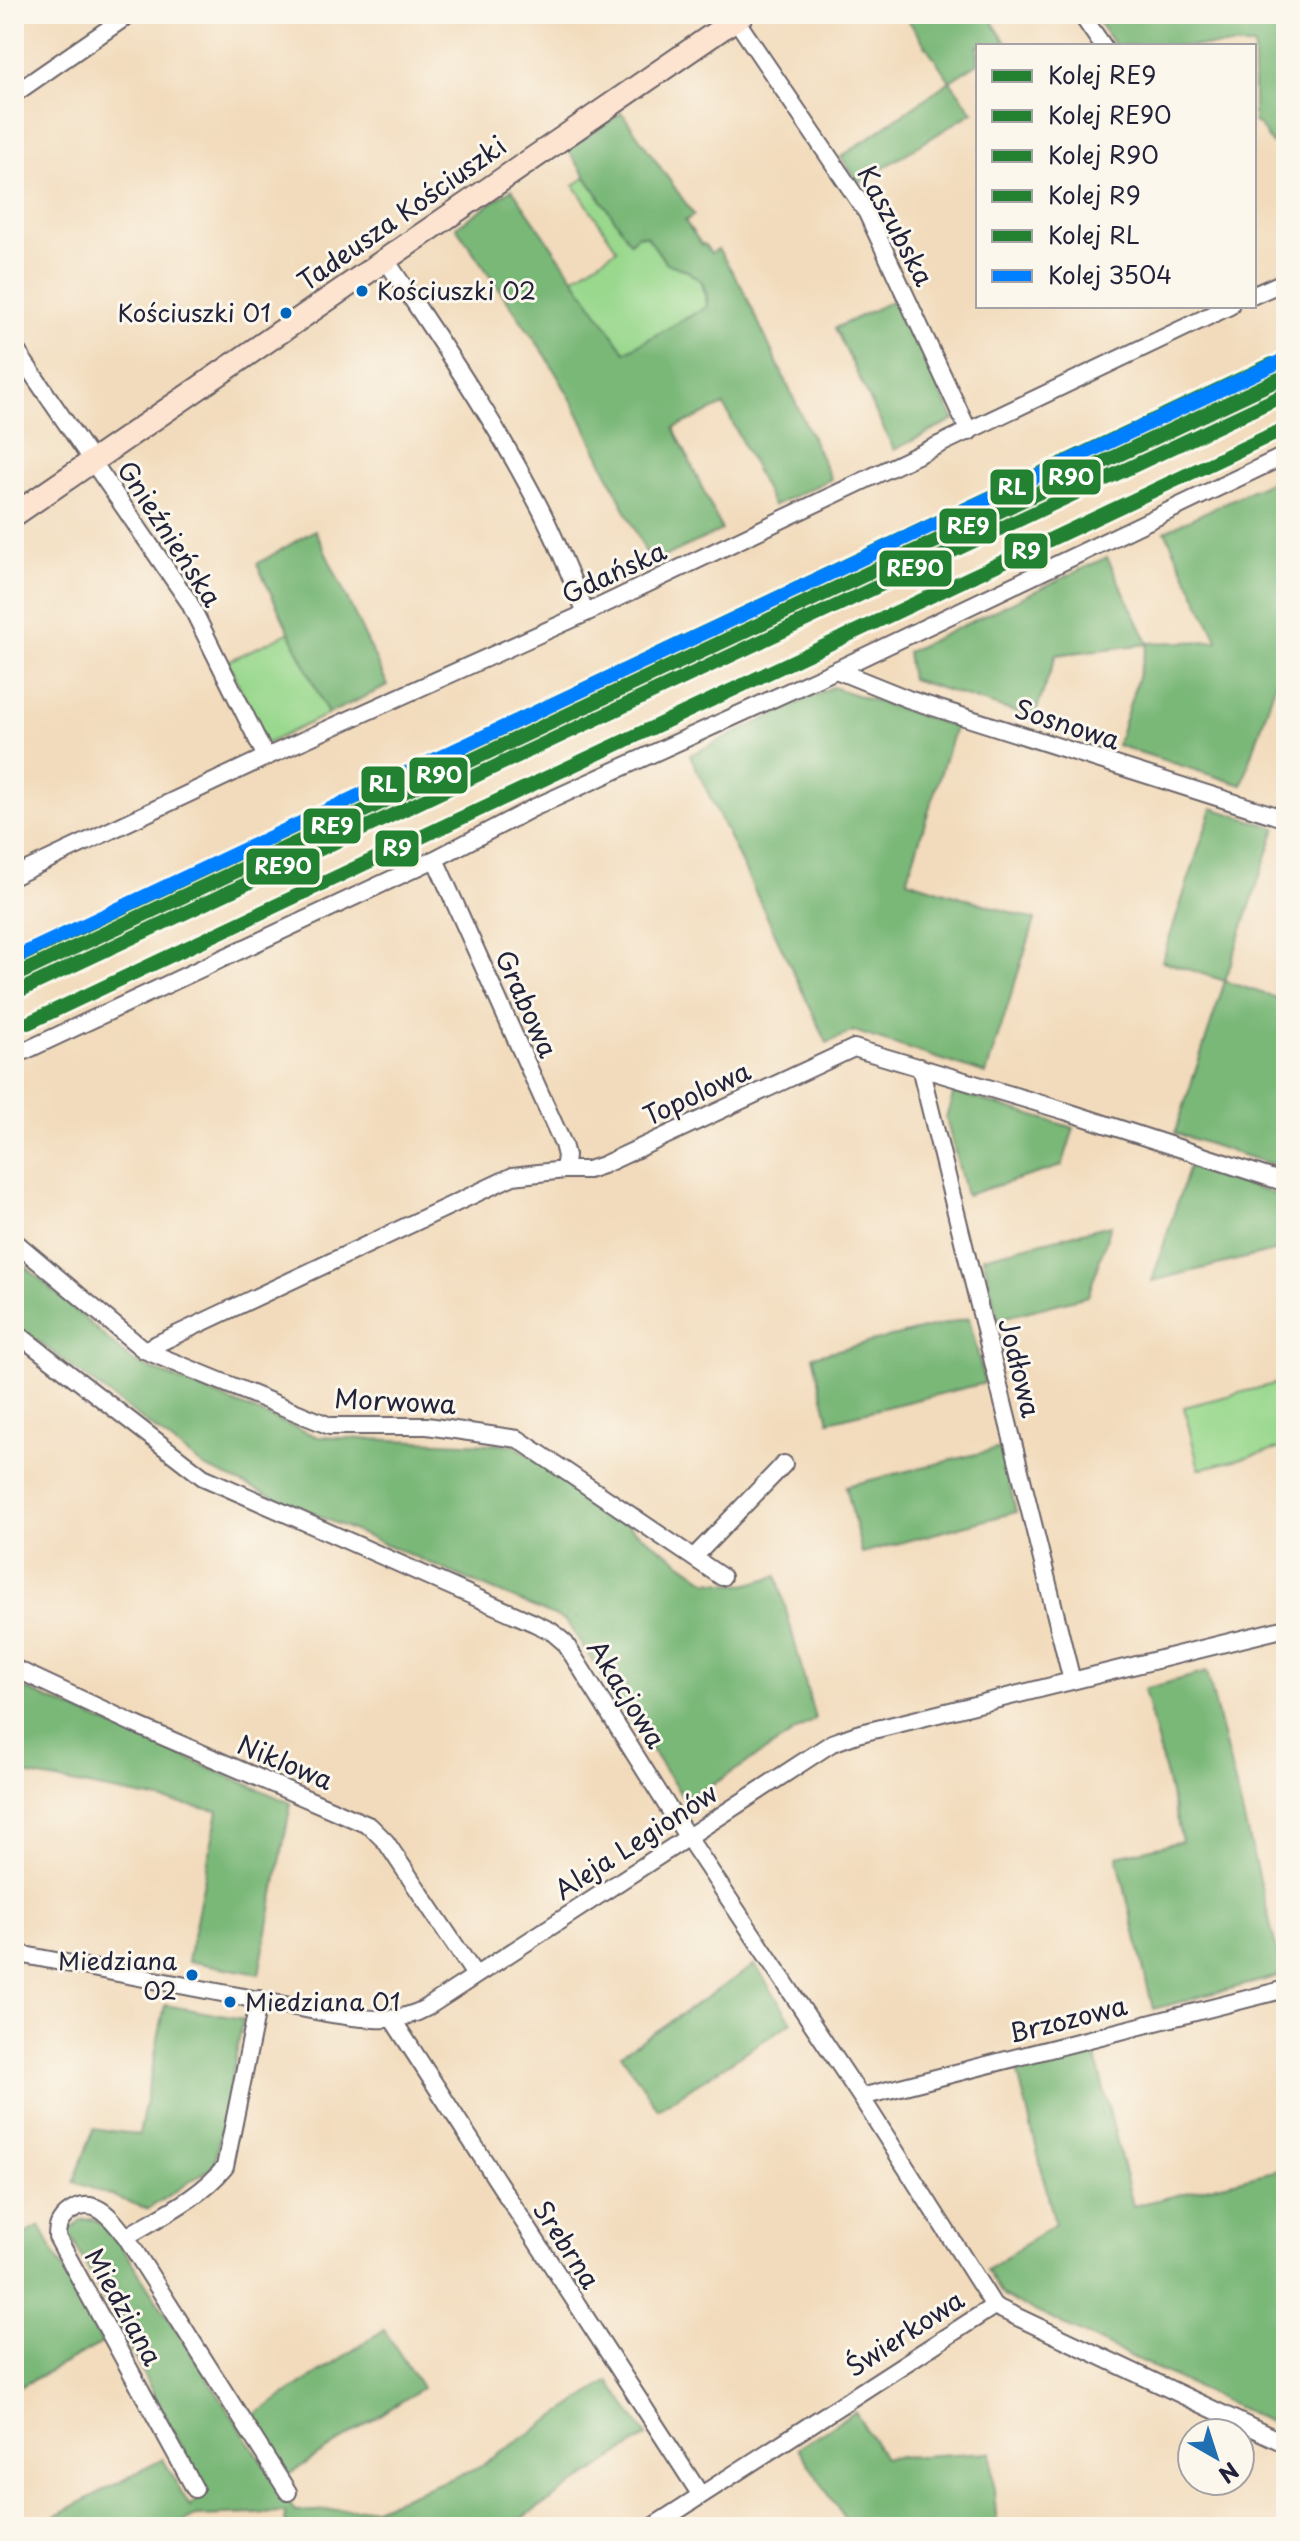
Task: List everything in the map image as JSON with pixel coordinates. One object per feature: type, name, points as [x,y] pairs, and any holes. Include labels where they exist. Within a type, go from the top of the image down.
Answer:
[{"type":"street","points":[[14,94],[130,14]]},
{"type":"street","points":[[1081,14],[1102,44]]},
{"type":"street","name":"Tadeusza Kościuszki","points":[[14,515],[737,16]]},
{"type":"street","name":"Kaszubska","points":[[737,16],[867,213],[969,432]]},
{"type":"street","points":[[386,260],[463,374],[505,443],[535,498],[586,613]]},
{"type":"street","points":[[1256,294],[1286,281]]},
{"type":"street","name":"Gdańska","points":[[14,876],[266,757],[586,613],[1226,308]]},
{"type":"street","name":"Gnieźnieńska","points":[[14,347],[189,602],[266,757]]},
{"type":"street","points":[[14,1056],[435,859],[533,808],[836,670],[1286,455]]},
{"type":"street","name":"Sosnowa","points":[[836,670],[908,699],[1286,819]]},
{"type":"street","name":"Grabowa","points":[[435,859],[563,1144],[566,1156],[564,1170]]},
{"type":"street","name":"Topolowa","points":[[144,1350],[513,1176],[588,1170],[603,1165],[854,1048],[1286,1183]]},
{"type":"street","name":"Jodłowa","points":[[920,1067],[1072,1681]]},
{"type":"street","name":"Morwowa","points":[[14,1241],[144,1350],[330,1426],[427,1426],[518,1439],[722,1577]]},
{"type":"street","name":"Akacjowa","points":[[14,1331],[203,1477],[534,1623],[559,1637],[861,2097],[994,2306]]},
{"type":"street","points":[[694,1557],[784,1464]]},
{"type":"street","name":"Aleja Legionów","points":[[14,1953],[372,2020],[393,2020],[417,2013],[814,1754],[847,1737],[1286,1628]]},
{"type":"street","name":"Niklowa","points":[[14,1668],[134,1724],[370,1826],[386,1842],[475,1975]]},
{"type":"street","name":"Brzozowa","points":[[861,2097],[1286,1989]]},
{"type":"street","name":"Miedziana","points":[[126,2237],[199,2192],[225,2167],[259,1999]]},
{"type":"street","name":"Srebrna","points":[[393,2020],[700,2494]]},
{"type":"street","name":"Miedziana","points":[[195,2489],[57,2237],[64,2216],[75,2208],[92,2206],[108,2214],[126,2237],[288,2492]]},
{"type":"street","name":"Świerkowa","points":[[652,2527],[994,2306],[1286,2444]]},
{"type":"green space","points":[[904,14],[987,14],[1007,44],[976,44],[976,64],[950,81]]},
{"type":"green space","points":[[1093,14],[1253,14],[1255,19],[1262,14],[1286,14],[1286,145],[1270,142],[1256,124],[1256,44],[1114,44]]},
{"type":"green space","points":[[950,81],[973,112],[859,183],[841,157]]},
{"type":"green space","points":[[622,113],[694,215],[685,221],[711,253],[718,249],[742,287],[831,479],[773,506],[724,405],[674,428],[722,530],[651,563],[575,406],[546,356],[456,227],[512,189],[625,352],[707,307],[702,282],[686,270],[666,263],[647,236],[638,235],[630,242],[568,150]]},
{"type":"green space","points":[[586,177],[630,241],[638,235],[647,236],[666,263],[686,270],[702,282],[707,307],[625,352],[573,278],[617,249],[574,185]]},
{"type":"green space","points":[[896,299],[954,420],[894,450],[835,328]]},
{"type":"green space","points":[[1286,474],[1286,652],[1242,785],[1117,745],[1148,644],[1056,655],[1034,718],[911,679],[907,652],[1107,557],[1148,643],[1218,641],[1165,531]]},
{"type":"green space","points":[[315,530],[388,686],[328,714],[257,564]]},
{"type":"green space","points":[[290,632],[328,714],[266,744],[228,661]]},
{"type":"green space","points":[[832,687],[955,727],[907,880],[1035,920],[986,1074],[854,1031],[827,1043],[690,755]]},
{"type":"green space","points":[[1212,808],[1276,828],[1225,981],[1162,961]]},
{"type":"green space","points":[[1225,981],[1286,1001],[1286,1169],[1175,1133]]},
{"type":"green space","points":[[954,1092],[1074,1128],[1062,1166],[966,1195],[946,1118]]},
{"type":"green space","points":[[1189,1166],[1286,1198],[1286,1248],[1152,1281]]},
{"type":"green space","points":[[1111,1225],[1088,1296],[998,1319],[983,1257]]},
{"type":"green space","points":[[14,1256],[132,1361],[318,1437],[514,1445],[707,1581],[745,1585],[777,1576],[815,1719],[686,1802],[566,1621],[206,1468],[14,1323]]},
{"type":"green space","points":[[969,1318],[985,1383],[829,1421],[813,1356]]},
{"type":"green space","points":[[1286,1381],[1286,1447],[1199,1469],[1184,1407]]},
{"type":"green space","points":[[1001,1448],[1016,1512],[862,1553],[846,1486]]},
{"type":"green space","points":[[1207,1672],[1283,1975],[1153,2009],[1117,1856],[1182,1841],[1144,1689]]},
{"type":"green space","points":[[14,1684],[291,1803],[259,1974],[188,1961],[218,1811],[14,1772]]},
{"type":"green space","points":[[755,1965],[792,2022],[658,2109],[621,2054]]},
{"type":"green space","points":[[165,2005],[243,2019],[214,2166],[148,2209],[74,2182],[94,2128],[139,2135]]},
{"type":"green space","points":[[1094,2050],[1133,2206],[1286,2168],[1286,2430],[1003,2296],[987,2270],[1055,2224],[1017,2069]]},
{"type":"green space","points":[[93,2219],[110,2229],[295,2512],[375,2508],[476,2469],[609,2381],[647,2436],[514,2524],[515,2527],[286,2527],[285,2513],[195,2516],[174,2527],[34,2527],[163,2459],[190,2507],[204,2490],[68,2231],[81,2220]]},
{"type":"green space","points":[[40,2226],[102,2343],[14,2390],[14,2240]]},
{"type":"green space","points":[[384,2330],[422,2388],[288,2475],[250,2418]]},
{"type":"green space","points":[[855,2412],[884,2458],[991,2452],[997,2527],[850,2527],[798,2448]]},
{"type":"rail line","name":"3504","points":[[14,958],[1279,362]]},
{"type":"rail line","name":"RL","points":[[14,959],[1272,364]]},
{"type":"rail line","name":"RE9","points":[[14,976],[1286,376]]},
{"type":"rail line","name":"R90","points":[[14,976],[1279,379]]},
{"type":"rail line","name":"RE90","points":[[21,990],[1286,394]]},
{"type":"rail line","name":"R9","points":[[28,1023],[1286,428]]},
{"type":"place","name":"Kościuszki 02","points":[[362,291]]},
{"type":"place","name":"Kościuszki 01","points":[[286,313]]},
{"type":"place","name":"Miedziana 02","points":[[192,1975]]},
{"type":"place","name":"Miedziana 01","points":[[230,2002]]}]
